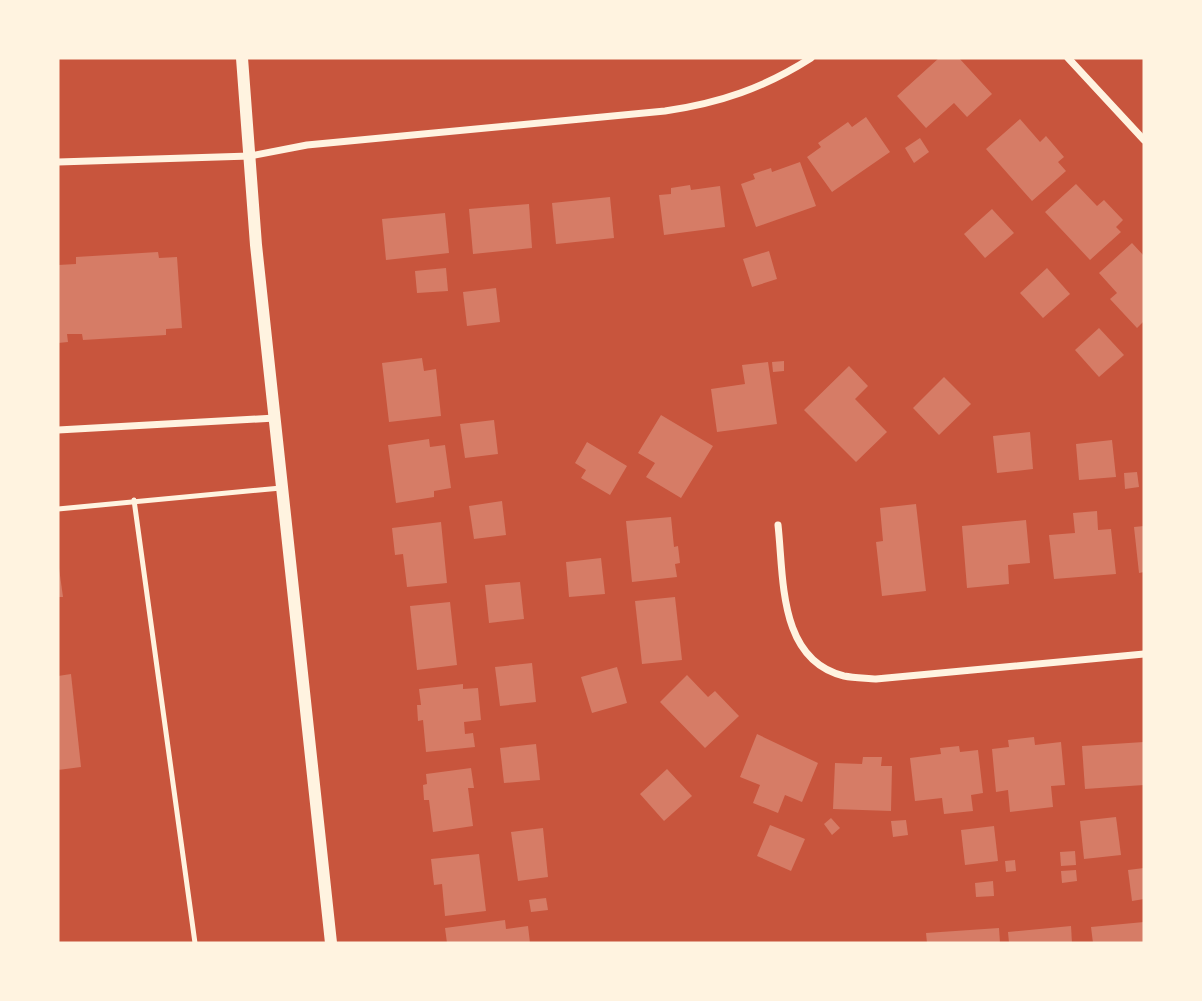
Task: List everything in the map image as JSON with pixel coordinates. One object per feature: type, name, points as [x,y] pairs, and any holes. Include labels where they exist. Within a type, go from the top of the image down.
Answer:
[{"type":"street","points":[[242,58],[256,245],[331,943]]},
{"type":"street","points":[[58,162],[250,156],[307,145],[711,104],[779,78],[811,58]]},
{"type":"street","points":[[1068,58],[1144,140]]},
{"type":"street","points":[[58,430],[275,418]]},
{"type":"street","points":[[778,525],[788,617],[797,643],[817,664],[843,676],[876,679],[1144,654]]},
{"type":"lane","points":[[58,509],[281,488]]},
{"type":"lane","points":[[134,500],[195,943]]},
{"type":"building","points":[[939,58],[959,58],[992,94],[967,117],[954,103],[926,128],[897,96]]},
{"type":"building","points":[[866,117],[890,152],[832,192],[807,157],[821,147],[818,143],[848,122],[852,127]]},
{"type":"building","points":[[1020,119],[1040,142],[1046,136],[1064,157],[1058,162],[1066,171],[1032,201],[986,149]]},
{"type":"building","points":[[920,138],[929,152],[914,163],[905,148]]},
{"type":"building","points":[[800,162],[816,206],[756,227],[741,184],[755,179],[753,174],[771,168],[772,172]]},
{"type":"building","points":[[1076,184],[1097,206],[1104,200],[1123,220],[1116,227],[1121,232],[1090,260],[1045,212]]},
{"type":"building","points":[[690,185],[691,190],[720,186],[725,227],[664,235],[659,195],[671,194],[671,188]]},
{"type":"building","points":[[610,197],[614,238],[556,244],[552,203]]},
{"type":"building","points":[[529,204],[532,248],[473,254],[469,209]]},
{"type":"building","points":[[992,209],[1014,233],[985,258],[964,234]]},
{"type":"building","points":[[445,213],[449,253],[386,260],[382,219]]},
{"type":"building","points":[[1132,243],[1144,256],[1144,321],[1137,328],[1110,299],[1117,293],[1099,273]]},
{"type":"building","points":[[769,251],[777,279],[752,287],[743,259]]},
{"type":"building","points":[[158,252],[159,258],[177,257],[182,328],[166,329],[166,335],[83,340],[82,334],[67,334],[68,342],[58,343],[58,265],[76,264],[76,257]]},
{"type":"building","points":[[446,268],[448,291],[417,293],[415,271]]},
{"type":"building","points":[[1047,268],[1070,294],[1043,318],[1020,293]]},
{"type":"building","points":[[496,288],[500,322],[467,326],[463,292]]},
{"type":"building","points":[[1099,328],[1124,355],[1099,377],[1075,350]]},
{"type":"building","points":[[422,358],[424,371],[436,369],[441,416],[389,422],[382,363]]},
{"type":"building","points":[[784,361],[784,371],[773,372],[772,362]]},
{"type":"building","points":[[768,362],[777,424],[717,432],[711,389],[745,384],[742,365]]},
{"type":"building","points":[[849,366],[868,386],[855,399],[887,432],[856,462],[804,410]]},
{"type":"building","points":[[944,377],[971,404],[939,435],[913,408]]},
{"type":"building","points":[[661,415],[713,446],[681,498],[646,477],[655,463],[638,453]]},
{"type":"building","points":[[494,420],[498,454],[465,458],[460,424]]},
{"type":"building","points":[[1030,432],[1033,469],[997,473],[993,436]]},
{"type":"building","points":[[429,439],[430,447],[445,445],[451,488],[434,491],[434,497],[396,503],[388,445]]},
{"type":"building","points":[[1112,440],[1116,477],[1079,480],[1076,444]]},
{"type":"building","points":[[587,442],[627,466],[610,495],[581,478],[586,470],[575,463]]},
{"type":"building","points":[[1137,472],[1139,487],[1125,489],[1124,473]]},
{"type":"building","points":[[502,501],[506,535],[474,539],[469,506]]},
{"type":"building","points":[[916,504],[926,591],[882,596],[876,542],[883,541],[880,508]]},
{"type":"building","points":[[1097,511],[1098,530],[1111,529],[1116,574],[1054,579],[1049,535],[1075,533],[1073,513]]},
{"type":"building","points":[[671,517],[674,547],[678,546],[680,563],[675,564],[677,577],[632,582],[626,521]]},
{"type":"building","points":[[1026,520],[1030,563],[1008,565],[1009,584],[967,588],[962,526]]},
{"type":"building","points":[[441,522],[447,583],[407,587],[403,554],[395,555],[392,528]]},
{"type":"building","points":[[1144,526],[1144,572],[1139,573],[1134,527]]},
{"type":"building","points":[[601,558],[605,594],[569,597],[566,562]]},
{"type":"building","points":[[58,561],[63,597],[58,597]]},
{"type":"building","points":[[520,582],[524,619],[489,623],[485,585]]},
{"type":"building","points":[[675,597],[682,660],[642,664],[635,601]]},
{"type":"building","points":[[450,602],[457,665],[417,670],[410,606]]},
{"type":"building","points":[[532,663],[536,702],[500,706],[495,667]]},
{"type":"building","points":[[617,667],[627,703],[592,713],[581,677]]},
{"type":"building","points":[[71,674],[81,767],[58,770],[58,676]]},
{"type":"building","points":[[687,675],[708,697],[715,691],[739,716],[705,748],[660,702]]},
{"type":"building","points":[[463,684],[463,689],[478,688],[481,720],[464,722],[465,734],[473,733],[475,747],[426,752],[423,720],[418,721],[417,705],[421,705],[419,689]]},
{"type":"building","points":[[757,734],[818,763],[802,802],[785,795],[778,813],[753,803],[760,785],[740,777]]},
{"type":"building","points":[[1034,737],[1035,745],[1061,742],[1065,785],[1051,786],[1053,807],[1010,812],[1008,790],[996,792],[992,749],[1009,747],[1008,740]]},
{"type":"building","points":[[1144,742],[1144,785],[1085,789],[1082,746]]},
{"type":"building","points":[[536,744],[540,780],[504,783],[500,748]]},
{"type":"building","points":[[959,746],[960,752],[978,750],[983,793],[971,795],[973,811],[944,814],[942,798],[915,801],[910,758],[941,754],[940,748]]},
{"type":"building","points":[[863,757],[882,757],[881,766],[892,766],[891,811],[833,809],[835,763],[862,764]]},
{"type":"building","points":[[471,768],[474,788],[468,788],[473,826],[433,832],[429,800],[424,800],[423,785],[427,784],[426,774]]},
{"type":"building","points":[[667,769],[692,796],[664,821],[640,794]]},
{"type":"building","points":[[1116,817],[1121,855],[1084,859],[1080,821]]},
{"type":"building","points":[[831,818],[840,828],[832,835],[824,824]]},
{"type":"building","points":[[906,820],[908,835],[893,837],[891,821]]},
{"type":"building","points":[[770,825],[805,839],[791,871],[757,856]]},
{"type":"building","points":[[994,826],[998,861],[965,865],[961,830]]},
{"type":"building","points":[[543,828],[548,877],[518,881],[511,832]]},
{"type":"building","points":[[1075,851],[1076,865],[1061,866],[1060,852]]},
{"type":"building","points":[[479,854],[486,911],[445,916],[442,884],[434,885],[431,859]]},
{"type":"building","points":[[1015,860],[1016,871],[1006,872],[1005,861]]},
{"type":"building","points":[[1144,868],[1144,899],[1132,901],[1128,870]]},
{"type":"building","points":[[1076,870],[1077,881],[1062,883],[1061,871]]},
{"type":"building","points":[[993,881],[994,896],[976,897],[975,883]]},
{"type":"building","points":[[546,898],[548,910],[531,912],[529,900]]},
{"type":"building","points":[[505,920],[506,929],[528,926],[530,943],[447,943],[445,928]]},
{"type":"building","points":[[1144,922],[1144,943],[1093,943],[1091,927]]},
{"type":"building","points":[[1071,926],[1072,943],[1009,943],[1008,932]]},
{"type":"building","points":[[999,928],[1000,943],[927,943],[926,933]]}]
